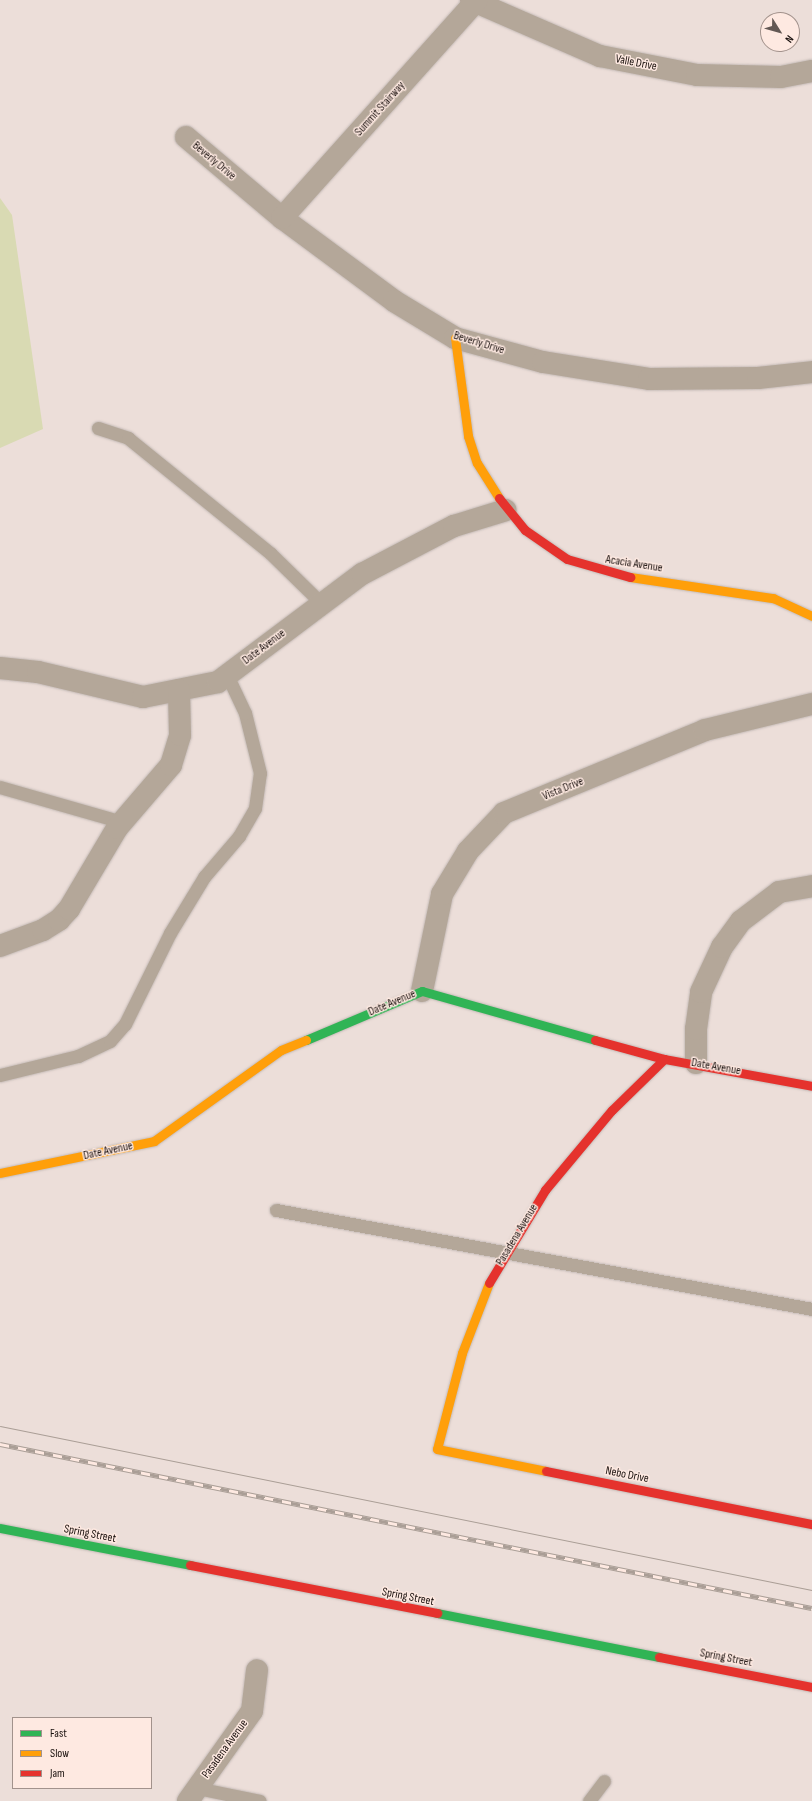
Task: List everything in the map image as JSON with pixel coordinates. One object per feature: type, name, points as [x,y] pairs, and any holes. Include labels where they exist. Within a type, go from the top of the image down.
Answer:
[{"type":"street","name":"Valle Drive","points":[[474,1],[608,58],[697,75],[781,77],[812,72]]},
{"type":"street","name":"Summit Stairway","points":[[282,218],[474,1]]},
{"type":"street","name":"Beverly Drive","points":[[186,137],[282,218],[394,301],[456,338],[543,362],[649,379],[750,379],[812,372]]},
{"type":"street","name":"Acacia Avenue","points":[[456,338],[468,436],[489,488],[506,510],[545,546],[591,568],[616,575],[773,598],[812,616]]},
{"type":"street","name":"Date Avenue","points":[[0,668],[38,672],[143,697],[218,682],[362,574],[454,526],[506,510]]},
{"type":"street","points":[[0,946],[43,930],[59,920],[69,909],[98,857],[122,822],[171,765],[180,735],[179,690]]},
{"type":"street","name":"Vista Drive","points":[[422,991],[442,894],[468,851],[504,813],[705,730],[812,704]]},
{"type":"street","points":[[696,1063],[696,1029],[701,992],[722,947],[741,921],[779,892],[812,886]]},
{"type":"street","name":"Date Avenue","points":[[0,1172],[154,1141],[281,1050],[422,991],[664,1059],[696,1063],[812,1086]]},
{"type":"street","name":"Pasadena Avenue","points":[[437,1449],[462,1353],[492,1276],[545,1190],[612,1110],[664,1059]]},
{"type":"street","name":"Nebo Drive","points":[[437,1449],[812,1524]]},
{"type":"street","name":"Spring Street","points":[[0,1528],[812,1687]]},
{"type":"street","name":"Pasadena Avenue","points":[[192,1795],[252,1711],[257,1670]]},
{"type":"lane","points":[[98,428],[128,438],[271,554],[322,604]]},
{"type":"lane","points":[[0,1076],[78,1056],[110,1041],[125,1024],[170,933],[204,877],[240,836],[256,808],[260,773],[245,713],[227,675]]},
{"type":"lane","points":[[0,787],[122,822]]},
{"type":"lane","points":[[276,1210],[812,1309]]},
{"type":"lane","points":[[589,1801],[604,1781]]},
{"type":"lane","points":[[192,1795],[260,1801]]},
{"type":"green space","points":[[0,198],[12,215],[43,429],[0,448]]},
{"type":"tram line","points":[[0,1426],[812,1590]]},
{"type":"railway","points":[[0,1444],[812,1608]]},
{"type":"traffic: fast","points":[[306,1040],[422,991],[595,1040]]},
{"type":"traffic: fast","points":[[0,1528],[190,1565]]},
{"type":"traffic: fast","points":[[437,1613],[659,1657]]},
{"type":"traffic: slow","points":[[455,338],[468,436],[477,463],[499,498]]},
{"type":"traffic: slow","points":[[630,577],[773,598],[812,616]]},
{"type":"traffic: slow","points":[[0,1173],[154,1141],[281,1050],[306,1040]]},
{"type":"traffic: slow","points":[[489,1283],[462,1353],[437,1449],[546,1471]]},
{"type":"traffic: jam","points":[[499,498],[525,530],[567,559],[630,577]]},
{"type":"traffic: jam","points":[[595,1040],[664,1059],[812,1086]]},
{"type":"traffic: jam","points":[[489,1283],[545,1190],[612,1110],[664,1059]]},
{"type":"traffic: jam","points":[[546,1471],[812,1524]]},
{"type":"traffic: jam","points":[[190,1565],[437,1613]]},
{"type":"traffic: jam","points":[[659,1657],[812,1687]]}]
